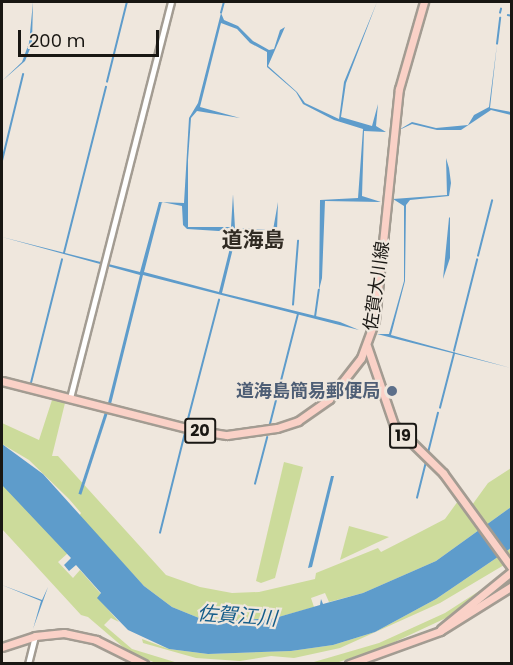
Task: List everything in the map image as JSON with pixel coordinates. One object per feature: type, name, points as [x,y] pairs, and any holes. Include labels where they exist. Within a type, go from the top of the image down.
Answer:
[{"type":"main road","name":"佐賀大川線","points":[[2,381],[195,430],[255,434],[297,421],[315,411],[343,386],[367,346],[379,294],[399,89],[424,2]]},
{"type":"main road","name":"19","points":[[367,346],[394,425],[436,465],[512,569],[440,631]]},
{"type":"main road","points":[[349,663],[440,631],[512,586]]},
{"type":"main road","points":[[2,646],[35,636],[80,635],[144,663]]},
{"type":"street","points":[[70,398],[171,2]]},
{"type":"street","points":[[29,659],[35,636]]},
{"type":"green space","points":[[52,400],[65,403],[52,456],[58,456],[166,575],[200,587],[232,593],[259,592],[315,579],[316,573],[378,548],[381,552],[445,519],[458,501],[467,512],[488,483],[511,468],[511,507],[436,561],[363,593],[329,602],[325,593],[311,598],[314,607],[275,618],[225,621],[199,618],[172,607],[144,586],[79,516],[81,513],[69,499],[29,460],[2,444],[2,423],[39,440]]},
{"type":"green space","points":[[284,462],[303,467],[275,578],[261,583],[256,581]]},
{"type":"green space","points":[[2,483],[68,553],[58,562],[73,578],[80,570],[101,594],[98,598],[119,622],[111,618],[104,625],[132,649],[178,663],[156,663],[130,653],[88,617],[81,615],[2,529]]},
{"type":"green space","points":[[349,526],[389,537],[340,560]]},
{"type":"green space","points":[[511,548],[511,561],[440,603],[340,648],[294,658],[271,656],[240,661],[196,658],[143,643],[142,639],[169,649],[208,654],[291,651],[333,645],[375,632],[436,599]]},
{"type":"green space","points":[[504,575],[461,611],[386,646],[339,662],[307,664],[379,643],[445,613]]},
{"type":"water","points":[[33,2],[32,44],[25,61],[2,81],[22,62],[29,43]]},
{"type":"water","points":[[377,2],[346,83],[341,117],[372,126],[378,104],[376,126],[386,132],[364,131],[362,196],[381,202],[325,201],[322,278],[319,290],[320,200],[358,198],[363,129],[334,120],[303,104],[296,92],[267,67],[267,52],[250,43],[237,29],[221,23],[200,107],[240,118],[197,111],[191,118],[188,160],[188,227],[231,227],[233,194],[235,228],[273,230],[278,202],[277,231],[237,232],[222,293],[340,322],[359,330],[143,275],[111,404],[108,403],[140,275],[2,237],[140,272],[159,202],[162,202],[144,272],[219,292],[234,232],[187,229],[183,225],[182,206],[163,202],[184,203],[189,118],[198,103],[221,13],[224,20],[238,26],[253,41],[269,50],[274,49],[280,30],[285,27],[268,66],[297,92],[305,103],[339,119],[344,82]]},
{"type":"water","points":[[497,44],[490,108],[511,112],[511,115],[491,110],[461,130],[437,130],[412,124],[397,131],[412,122],[436,128],[468,125],[474,115],[489,107]]},
{"type":"water","points":[[446,158],[451,183],[449,196],[410,200],[406,205],[405,281],[391,335],[511,368],[377,334],[389,334],[404,281],[404,206],[393,199],[447,195]]},
{"type":"water","points":[[449,218],[450,258],[443,279]]},
{"type":"water","points":[[105,412],[108,413],[81,495],[78,494]]},
{"type":"water","points":[[2,444],[43,474],[144,586],[172,607],[199,618],[225,621],[275,618],[320,605],[321,599],[323,604],[363,593],[436,561],[511,507],[511,548],[436,599],[375,632],[333,645],[291,651],[208,654],[169,649],[128,630],[97,598],[101,593],[76,565],[69,571],[64,565],[71,558],[2,485]]},
{"type":"water","points":[[331,476],[334,476],[312,567],[308,568]]},
{"type":"water","points":[[2,585],[42,600],[48,587],[33,629],[41,601]]},
{"type":"waterway","points":[[107,82],[127,2]]},
{"type":"waterway","points":[[221,13],[224,2]]},
{"type":"waterway","points":[[500,13],[501,9]]},
{"type":"waterway","points":[[508,15],[512,16]]},
{"type":"waterway","points":[[497,44],[500,18]]},
{"type":"waterway","points":[[2,161],[23,75]]},
{"type":"waterway","points":[[64,253],[106,87]]},
{"type":"waterway","points":[[478,256],[492,201]]},
{"type":"waterway","points":[[293,305],[298,241]]},
{"type":"waterway","points":[[31,383],[62,260]]},
{"type":"waterway","points":[[454,351],[477,260]]},
{"type":"waterway","points":[[315,317],[319,290]]},
{"type":"waterway","points":[[187,423],[219,300]]},
{"type":"waterway","points":[[270,424],[298,314]]},
{"type":"waterway","points":[[440,408],[454,354]]},
{"type":"waterway","points":[[428,453],[438,413]]},
{"type":"waterway","points":[[160,533],[185,433]]},
{"type":"waterway","points":[[255,484],[267,438]]},
{"type":"waterway","points":[[417,498],[426,461]]},
{"type":"place","name":"道海島簡易郵便局","points":[[392,391]]},
{"type":"district","name":"道海島","points":[[253,240]]},
{"type":"water label","name":"佐賀江川","points":[[237,616]]}]
